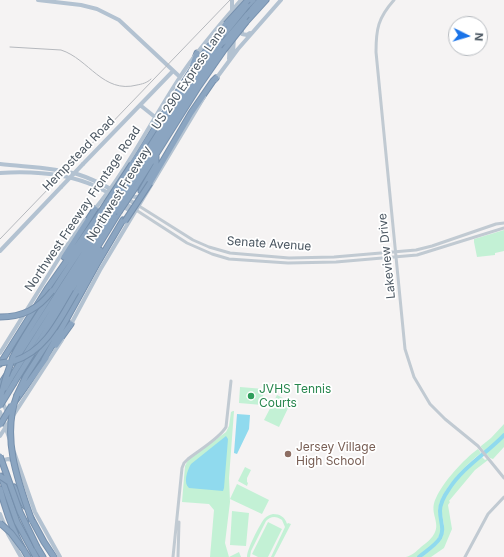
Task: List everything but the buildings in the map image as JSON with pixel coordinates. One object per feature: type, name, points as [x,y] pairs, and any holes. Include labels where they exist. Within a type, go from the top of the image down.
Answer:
[{"type":"highway","points":[[0,363],[46,289],[96,219],[197,62],[226,24],[248,0]]},
{"type":"highway","name":"Northwest Freeway","points":[[131,185],[199,69],[225,33],[253,0]]},
{"type":"highway","name":"US 290 Express Lane","points":[[0,395],[112,212],[131,185],[202,72],[224,42],[260,0]]},
{"type":"highway","name":"Northwest Freeway","points":[[0,406],[11,378],[101,241],[116,202],[156,154],[202,81],[224,50],[266,0]]},
{"type":"highway","points":[[139,154],[142,146],[167,104],[194,63],[197,53]]},
{"type":"highway","points":[[44,360],[74,304],[110,243],[150,183],[191,113],[216,78]]},
{"type":"highway","points":[[126,221],[156,165],[156,154]]},
{"type":"highway","points":[[46,289],[51,278],[95,209]]},
{"type":"highway","points":[[0,399],[6,377],[19,346],[82,246],[112,212]]},
{"type":"highway","points":[[0,363],[14,361],[32,353],[46,340],[59,321],[100,249],[101,241]]},
{"type":"highway","points":[[0,317],[17,316],[29,312],[52,292]]},
{"type":"highway","points":[[32,520],[15,468],[12,451],[11,423],[16,398],[20,387],[57,328],[59,321]]},
{"type":"highway","points":[[3,426],[15,401],[71,324]]},
{"type":"highway","name":"Northwest Freeway","points":[[0,385],[11,378]]},
{"type":"highway","points":[[0,456],[36,557]]},
{"type":"highway","points":[[0,475],[14,487],[44,542],[54,557]]},
{"type":"highway","points":[[0,475],[16,518],[34,548],[43,557]]},
{"type":"highway","points":[[0,489],[10,521],[23,549]]},
{"type":"highway","points":[[0,523],[11,533],[28,557]]},
{"type":"main road","points":[[38,0],[81,5],[97,10],[119,20],[180,77]]},
{"type":"main road","points":[[229,60],[232,0]]},
{"type":"main road","points":[[233,54],[236,0]]},
{"type":"main road","name":"Northwest Freeway Frontage Road","points":[[0,353],[64,250],[119,176],[180,77],[197,53],[241,0]]},
{"type":"main road","points":[[245,0],[242,6],[242,34],[247,35],[252,31]]},
{"type":"main road","points":[[126,221],[138,208],[216,78],[252,31],[281,0]]},
{"type":"main road","name":"Hempstead Road","points":[[0,251],[173,71]]},
{"type":"main road","points":[[140,105],[155,117]]},
{"type":"main road","name":"Senate Avenue","points":[[0,164],[70,173],[92,180],[138,208]]},
{"type":"main road","name":"Senate Avenue","points":[[0,172],[27,172],[58,175],[109,191]]},
{"type":"main road","points":[[119,176],[120,189],[133,197],[138,197],[148,192]]},
{"type":"main road","points":[[98,188],[102,194],[102,200]]},
{"type":"main road","points":[[0,436],[3,426],[17,410],[45,368],[71,324],[126,221],[129,210],[113,201],[104,200],[98,204]]},
{"type":"main road","points":[[0,395],[6,410],[11,412],[17,410]]},
{"type":"main road","points":[[0,412],[3,426],[18,462],[35,512],[44,532],[60,557]]},
{"type":"main road","points":[[0,461],[8,459],[18,462]]},
{"type":"main road","points":[[0,514],[8,534],[21,557]]},
{"type":"street","name":"Lakeview Drive","points":[[394,0],[381,18],[377,30],[376,52],[405,348],[414,377],[426,397],[437,411],[481,450],[504,478]]},
{"type":"street","name":"Senate Avenue","points":[[138,208],[202,245],[230,253],[289,258],[311,258],[416,250],[496,224],[504,223]]},
{"type":"street","name":"Senate Avenue","points":[[138,208],[195,247],[212,254],[229,258],[288,263],[336,262],[417,255],[504,228]]},
{"type":"street","points":[[173,557],[182,468],[184,463],[220,434],[226,427],[231,381]]},
{"type":"street","points":[[465,557],[488,514],[504,497]]},
{"type":"street","points":[[178,516],[178,557]]},
{"type":"green space","points":[[504,230],[504,251],[495,253],[495,255],[477,257],[474,239]]},
{"type":"green space","name":"JVHS Tennis Courts","points":[[240,387],[264,389],[262,405],[239,403]]},
{"type":"green space","points":[[277,395],[291,402],[279,427],[264,420]]},
{"type":"green space","points":[[234,411],[229,478],[230,502],[225,543],[229,557],[210,557],[214,510],[209,504],[182,502],[185,466],[188,460],[226,432],[229,426],[231,412]]},
{"type":"green space","points":[[504,424],[504,447],[493,459],[490,458],[481,446]]},
{"type":"green space","points":[[478,449],[481,453],[458,475],[443,495],[439,507],[441,529],[438,538],[418,557],[406,557],[416,552],[430,540],[435,533],[436,522],[434,505],[439,492],[454,471]]},
{"type":"green space","points":[[482,457],[485,460],[488,460],[475,470],[449,501],[450,502],[448,505],[452,529],[444,548],[431,557],[422,557],[436,545],[442,537],[444,528],[442,504],[444,498],[459,478]]},
{"type":"green space","points":[[245,467],[251,470],[247,478],[247,486],[238,481]]},
{"type":"green space","points":[[237,484],[269,500],[262,514],[230,499]]},
{"type":"green space","points":[[232,511],[249,513],[246,546],[230,545]]},
{"type":"green space","points":[[273,514],[280,515],[285,519],[287,524],[291,524],[274,557],[271,557],[285,527],[282,520],[274,517],[266,521],[251,551],[250,557],[247,557],[251,543],[262,522],[266,517]]},
{"type":"green space","points":[[268,522],[282,529],[268,557],[258,557],[252,554]]},
{"type":"green space","points":[[239,552],[241,557],[229,557]]},
{"type":"water","points":[[237,414],[250,415],[249,429],[237,454],[234,453]]},
{"type":"water","points":[[226,436],[228,439],[223,491],[189,488],[186,480],[191,464]]},
{"type":"waterway","points":[[419,557],[433,546],[440,538],[442,528],[440,515],[441,505],[449,489],[468,467],[504,435]]},
{"type":"railway","points":[[0,239],[230,0]]},
{"type":"railway","points":[[10,47],[61,50],[71,54],[105,80],[115,85],[137,85],[151,79]]},
{"type":"place","name":"JVHS Tennis Courts","points":[[251,396]]},
{"type":"place","name":"Jersey Village High School","points":[[288,454]]}]
